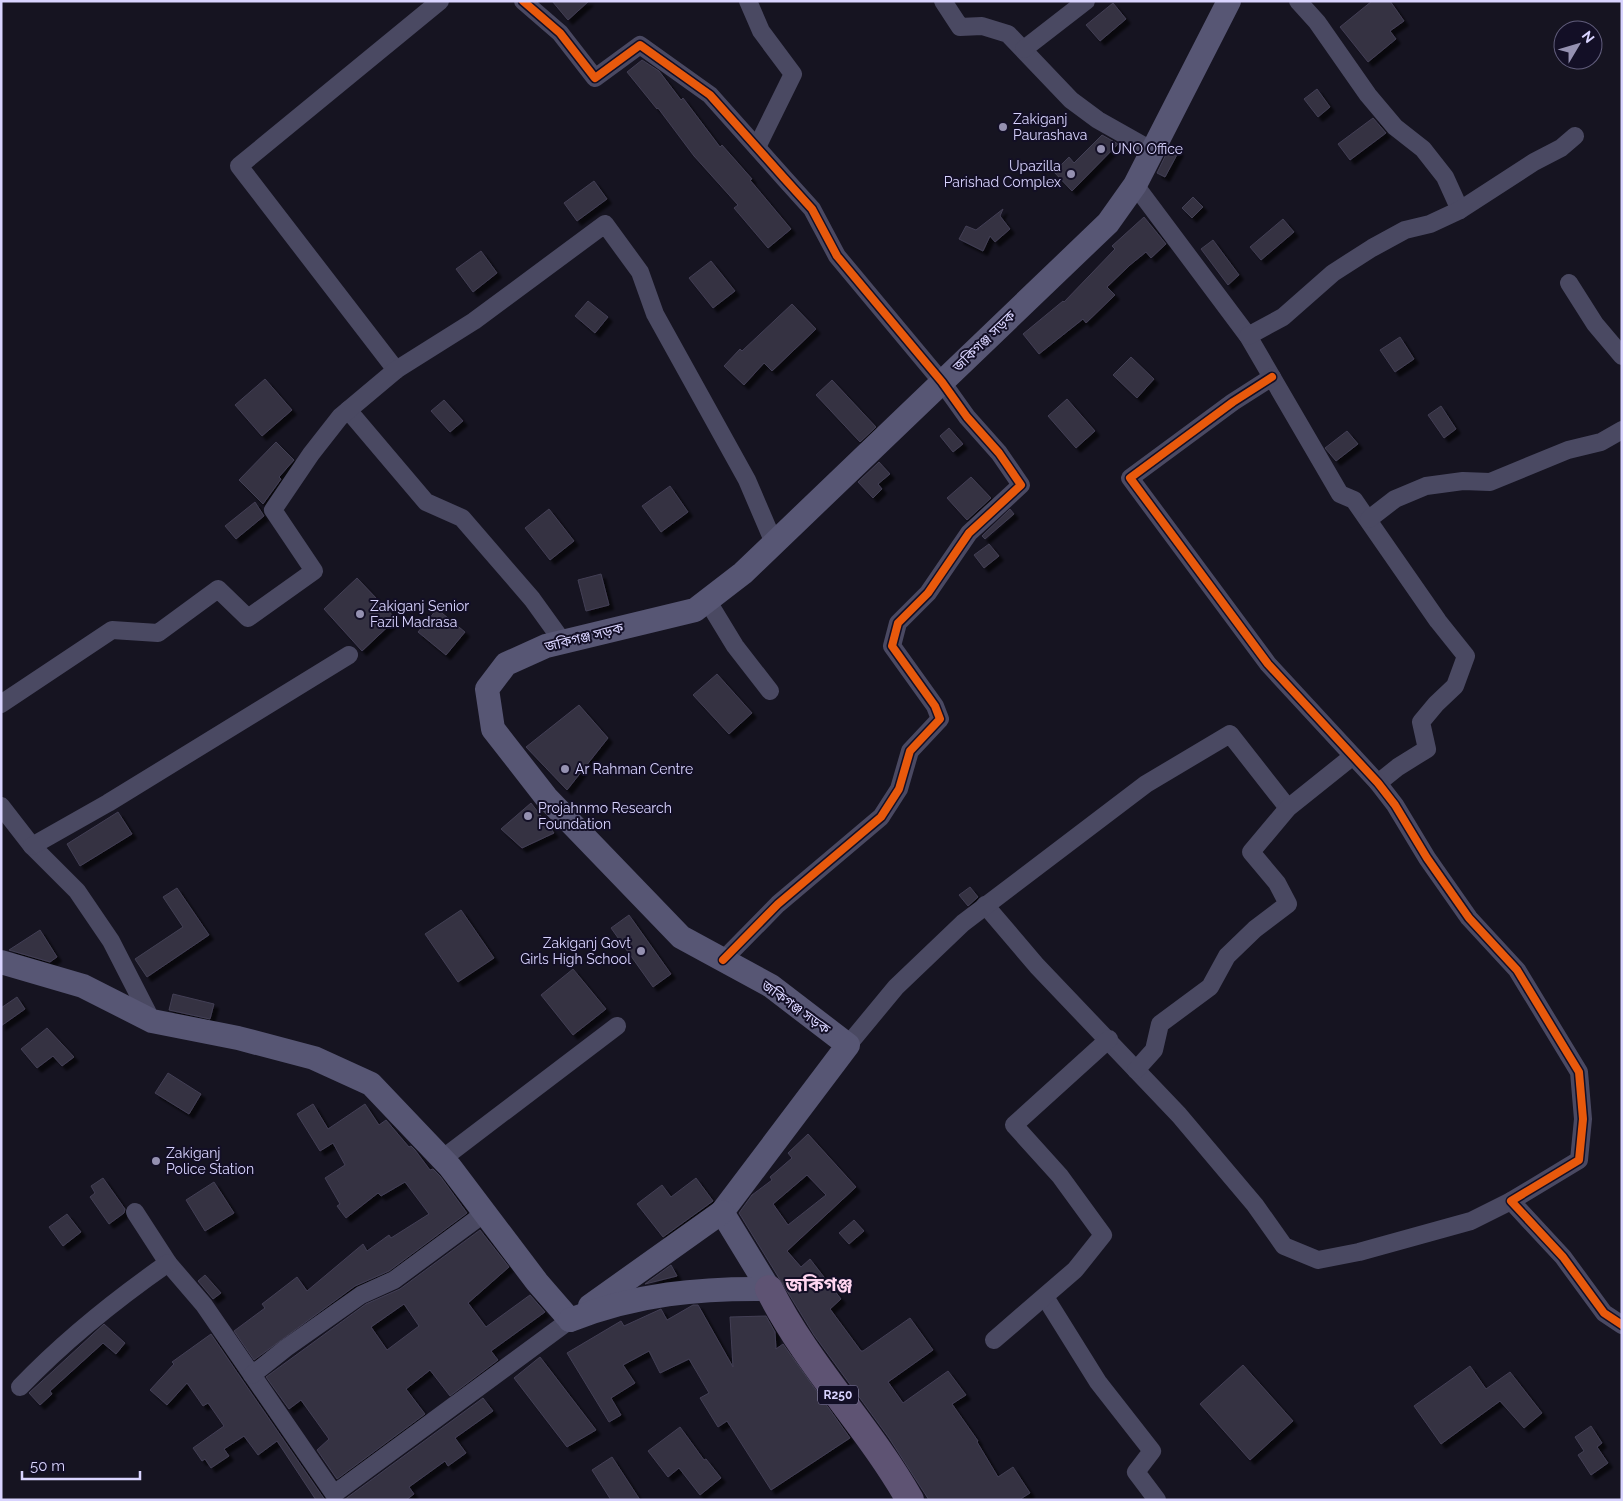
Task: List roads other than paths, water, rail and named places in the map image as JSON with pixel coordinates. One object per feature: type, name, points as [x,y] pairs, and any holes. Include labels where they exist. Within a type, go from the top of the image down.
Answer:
[{"type":"main road","name":"জকিগঞ্জ সড়ক","points":[[848,1045],[771,986],[681,937],[546,797],[493,729],[487,689],[506,664],[546,646],[695,610],[743,573],[1108,223],[1136,185],[1229,1]]},
{"type":"main road","points":[[1,962],[83,986],[152,1021],[238,1038],[314,1058],[371,1084],[442,1159],[486,1212],[537,1282],[570,1320]]},
{"type":"main road","points":[[570,1320],[722,1212],[848,1045]]},
{"type":"main road","points":[[722,1212],[769,1289]]},
{"type":"main road","points":[[570,1320],[640,1298],[725,1288],[769,1289]]},
{"type":"main road","name":"R250","points":[[769,1289],[784,1318],[894,1472],[910,1500]]},
{"type":"street","points":[[396,370],[239,166],[440,1]]},
{"type":"street","points":[[524,1],[560,33],[595,78],[640,46],[710,95],[812,209],[837,256],[942,382],[967,417],[999,453],[1021,485],[969,533],[928,593],[898,623],[892,646],[935,706],[940,719],[910,751],[899,789],[881,817],[778,904],[723,960]]},
{"type":"street","points":[[748,1],[761,31],[793,74],[757,147]]},
{"type":"street","points":[[943,1],[960,27],[982,26],[1008,34],[1070,100],[1106,125],[1153,151]]},
{"type":"street","points":[[1024,49],[1086,1]]},
{"type":"street","points":[[1298,1],[1317,22],[1368,95],[1395,127],[1423,148],[1445,177],[1460,210]]},
{"type":"street","points":[[1248,336],[1283,317],[1334,274],[1372,248],[1406,230],[1430,224],[1460,210],[1534,162],[1561,148],[1576,136]]},
{"type":"street","points":[[1136,185],[1248,336],[1340,494],[1354,500],[1433,613],[1466,656],[1455,686],[1420,722],[1427,749],[1398,767],[1378,783]]},
{"type":"street","points":[[1,704],[112,630],[158,633],[218,589],[248,618],[314,571],[273,510],[311,454],[340,417],[396,370],[474,321],[605,224],[640,272],[655,314],[747,480],[774,542]]},
{"type":"street","points":[[1569,283],[1595,324],[1622,356]]},
{"type":"street","points":[[986,905],[1038,966],[1109,1039],[1255,1205],[1284,1246],[1318,1260],[1358,1252],[1471,1221],[1511,1201],[1579,1160],[1583,1119],[1579,1072],[1518,970],[1469,918],[1427,858],[1395,804],[1378,783],[1268,664],[1130,478],[1233,402],[1272,377]]},
{"type":"street","points":[[348,410],[426,502],[462,518],[532,599],[563,642]]},
{"type":"street","points":[[1368,519],[1395,499],[1426,486],[1463,481],[1490,482],[1568,450],[1601,442],[1622,430]]},
{"type":"street","points":[[707,600],[736,646],[770,691]]},
{"type":"street","points":[[32,846],[108,803],[348,655]]},
{"type":"street","points":[[848,1045],[896,987],[963,923],[1146,784],[1230,734],[1288,808]]},
{"type":"street","points":[[1136,1070],[1154,1050],[1160,1024],[1210,987],[1226,956],[1255,929],[1288,904],[1277,883],[1251,852],[1288,808],[1353,756]]},
{"type":"street","points":[[1,806],[32,846],[76,892],[111,941],[152,1021]]},
{"type":"street","points":[[442,1159],[616,1026]]},
{"type":"street","points":[[994,1340],[1075,1270],[1103,1235],[1060,1176],[1014,1126],[1109,1039]]},
{"type":"street","points":[[1511,1201],[1563,1257],[1604,1312],[1622,1325]]},
{"type":"street","points":[[135,1212],[168,1263],[204,1305],[334,1494],[570,1320]]},
{"type":"street","points":[[252,1375],[286,1348],[361,1295],[394,1280],[486,1212]]},
{"type":"street","points":[[20,1387],[54,1352],[138,1284],[168,1263]]},
{"type":"street","points":[[1045,1297],[1098,1382],[1152,1451],[1136,1472],[1157,1500]]},
{"type":"place","name":"Zakiganj Paurashava","points":[[1003,127]]},
{"type":"place","name":"UNO Office","points":[[1101,149]]},
{"type":"place","name":"Upazilla Parishad Complex","points":[[1071,174]]},
{"type":"place","name":"Zakiganj Senior Fazil Madrasa","points":[[360,614]]},
{"type":"place","name":"Ar Rahman Centre","points":[[565,769]]},
{"type":"place","name":"Projahnmo Research Foundation","points":[[528,816]]},
{"type":"place","name":"Zakiganj Govt Girls High School","points":[[641,951]]},
{"type":"place","name":"Zakiganj Police Station","points":[[156,1161]]},
{"type":"district","name":"জকিগঞ্জ","points":[[819,1284]]}]
